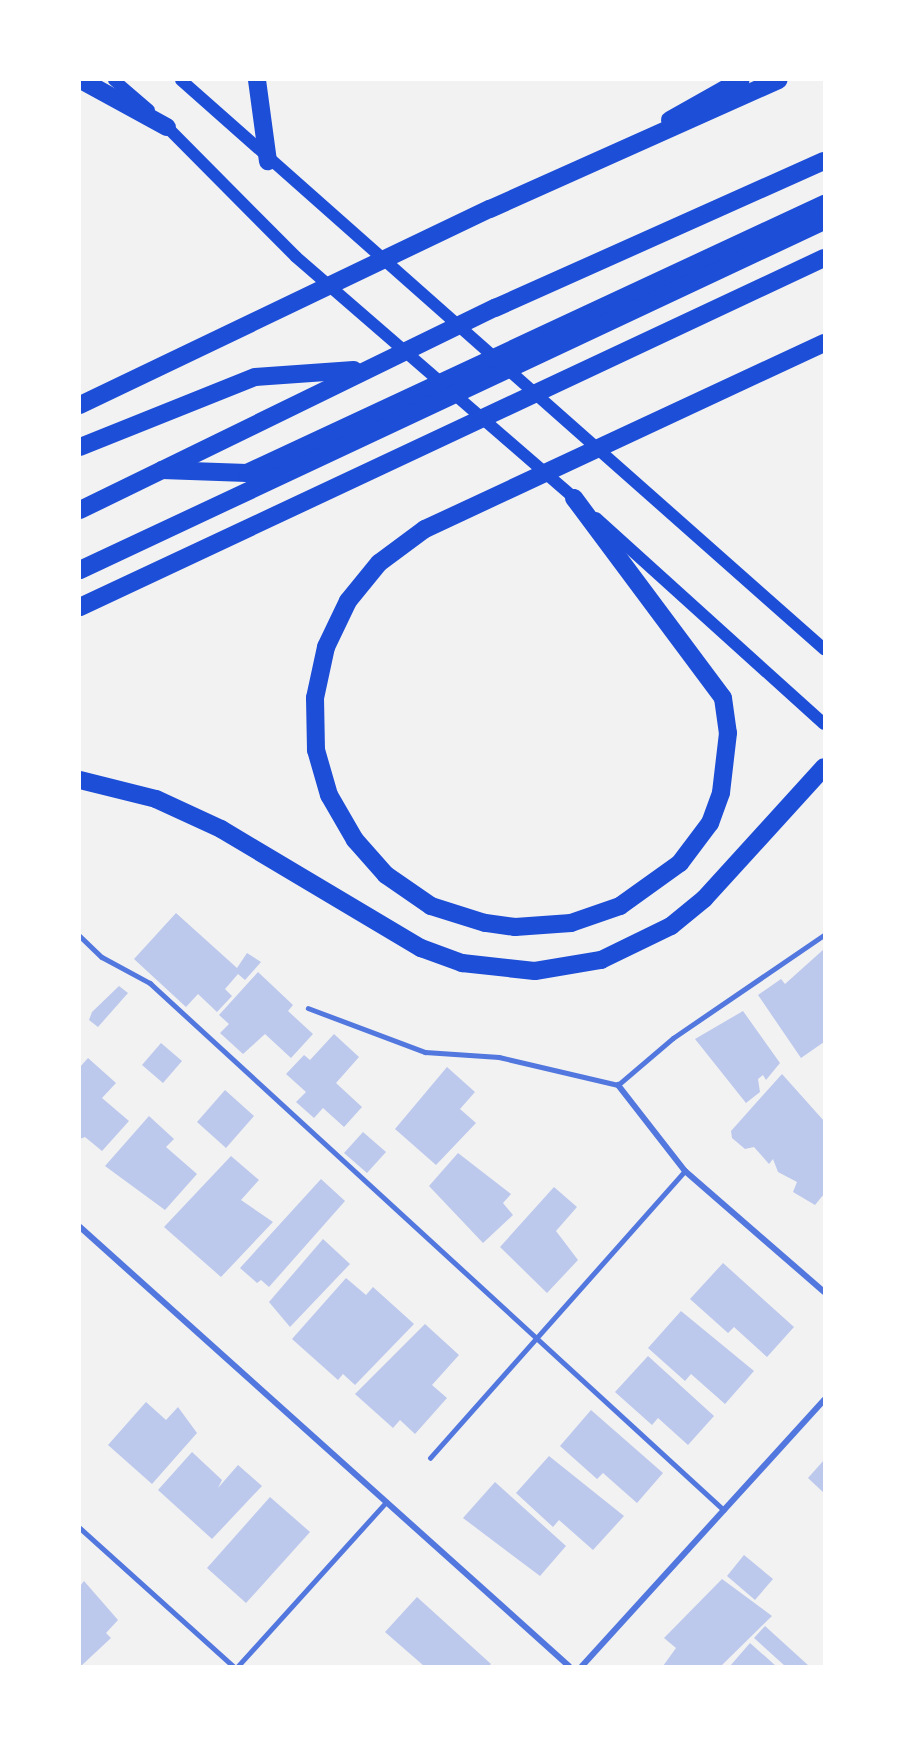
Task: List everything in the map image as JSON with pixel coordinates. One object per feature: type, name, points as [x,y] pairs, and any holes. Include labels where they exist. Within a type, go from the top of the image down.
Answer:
[{"type":"highway","points":[[81,80],[167,127]]},
{"type":"highway","points":[[257,80],[268,161]]},
{"type":"highway","points":[[627,149],[741,80]]},
{"type":"highway","points":[[80,405],[778,80]]},
{"type":"highway","points":[[80,510],[365,369],[825,161]]},
{"type":"highway","points":[[160,470],[247,473],[825,204]]},
{"type":"highway","points":[[80,570],[825,221]]},
{"type":"highway","points":[[80,607],[825,258]]},
{"type":"highway","points":[[574,498],[723,698],[728,733],[721,793],[710,823],[680,863],[620,906],[571,923],[515,927],[485,923],[431,906],[386,875],[355,840],[329,795],[316,750],[315,698],[326,647],[348,601],[379,563],[425,530],[825,344]]},
{"type":"highway","points":[[80,447],[255,377],[365,369]]},
{"type":"highway","points":[[80,780],[156,799],[221,829],[421,948],[462,963],[535,971],[601,960],[671,926],[704,899],[825,767]]},
{"type":"main road","points":[[114,80],[167,127],[296,256],[574,498],[825,724]]},
{"type":"main road","points":[[181,80],[268,161],[361,238],[825,649]]},
{"type":"street","points":[[618,1085],[686,1171],[825,1292]]},
{"type":"street","points":[[80,1227],[569,1666]]},
{"type":"street","points":[[582,1666],[825,1400]]},
{"type":"lane","points":[[308,1008],[425,1052],[499,1057],[618,1085],[673,1038],[825,935]]},
{"type":"lane","points":[[80,936],[102,957],[150,983],[724,1510]]},
{"type":"lane","points":[[430,1458],[686,1171]]},
{"type":"lane","points":[[238,1666],[386,1502]]},
{"type":"lane","points":[[80,1528],[233,1666]]},
{"type":"building","points":[[176,913],[237,968],[247,953],[261,962],[245,980],[238,974],[225,989],[232,996],[217,1012],[198,994],[186,1007],[134,959]]},
{"type":"building","points":[[824,949],[824,1042],[801,1058],[758,995],[781,979],[785,984]]},
{"type":"building","points":[[258,972],[293,1005],[288,1011],[313,1034],[291,1058],[265,1034],[243,1054],[220,1033],[229,1024],[219,1015]]},
{"type":"building","points":[[119,986],[128,993],[98,1027],[89,1020],[92,1012]]},
{"type":"building","points":[[743,1011],[780,1063],[766,1080],[763,1075],[758,1079],[760,1092],[746,1103],[695,1039]]},
{"type":"building","points":[[334,1034],[359,1057],[336,1083],[362,1107],[344,1127],[323,1108],[314,1118],[296,1102],[306,1092],[286,1074],[304,1055],[310,1060]]},
{"type":"building","points":[[161,1043],[182,1061],[163,1083],[142,1065]]},
{"type":"building","points":[[88,1058],[116,1083],[102,1098],[129,1121],[102,1151],[85,1137],[80,1139],[80,1067]]},
{"type":"building","points":[[447,1067],[475,1092],[460,1109],[476,1123],[436,1165],[395,1129]]},
{"type":"building","points":[[782,1074],[824,1121],[824,1194],[815,1205],[793,1192],[797,1182],[778,1172],[773,1159],[769,1164],[754,1147],[745,1149],[732,1138],[731,1131]]},
{"type":"building","points":[[225,1090],[254,1116],[226,1148],[197,1122]]},
{"type":"building","points":[[149,1116],[174,1139],[166,1147],[197,1174],[165,1210],[105,1166]]},
{"type":"building","points":[[363,1132],[386,1152],[367,1173],[344,1153]]},
{"type":"building","points":[[458,1153],[511,1194],[503,1203],[513,1215],[483,1243],[429,1186]]},
{"type":"building","points":[[231,1156],[259,1180],[241,1200],[273,1222],[221,1277],[164,1227]]},
{"type":"building","points":[[321,1179],[345,1201],[269,1287],[261,1280],[257,1283],[240,1268]]},
{"type":"building","points":[[554,1187],[577,1207],[556,1231],[578,1260],[547,1293],[500,1247]]},
{"type":"building","points":[[323,1239],[350,1264],[290,1327],[269,1302]]},
{"type":"building","points":[[723,1263],[794,1327],[767,1357],[734,1327],[728,1333],[690,1299]]},
{"type":"building","points":[[346,1278],[366,1295],[373,1287],[414,1324],[355,1385],[343,1374],[338,1380],[292,1339]]},
{"type":"building","points":[[681,1311],[754,1371],[725,1404],[691,1374],[685,1381],[648,1348]]},
{"type":"building","points":[[425,1324],[459,1355],[432,1385],[447,1398],[415,1434],[400,1420],[393,1428],[355,1394]]},
{"type":"building","points":[[648,1356],[714,1416],[688,1445],[658,1418],[652,1425],[615,1392]]},
{"type":"building","points":[[146,1402],[166,1420],[178,1407],[197,1433],[152,1484],[108,1445]]},
{"type":"building","points":[[591,1410],[663,1473],[637,1503],[603,1473],[597,1479],[560,1446]]},
{"type":"building","points":[[192,1452],[222,1480],[218,1488],[238,1465],[262,1486],[212,1539],[158,1490]]},
{"type":"building","points":[[549,1456],[624,1516],[593,1550],[559,1520],[553,1527],[516,1493]]},
{"type":"building","points":[[824,1460],[824,1493],[808,1478]]},
{"type":"building","points":[[495,1482],[566,1546],[540,1576],[463,1518]]},
{"type":"building","points":[[270,1497],[310,1532],[246,1603],[207,1568]]},
{"type":"building","points":[[744,1555],[773,1579],[755,1600],[727,1576]]},
{"type":"building","points":[[722,1579],[772,1616],[721,1666],[663,1666],[676,1648],[664,1638]]},
{"type":"building","points":[[84,1581],[118,1620],[106,1633],[111,1638],[81,1666],[80,1586]]},
{"type":"building","points":[[417,1597],[491,1664],[489,1666],[424,1666],[385,1632]]},
{"type":"building","points":[[765,1626],[809,1666],[785,1666],[754,1638]]},
{"type":"building","points":[[750,1643],[776,1666],[730,1666]]}]
